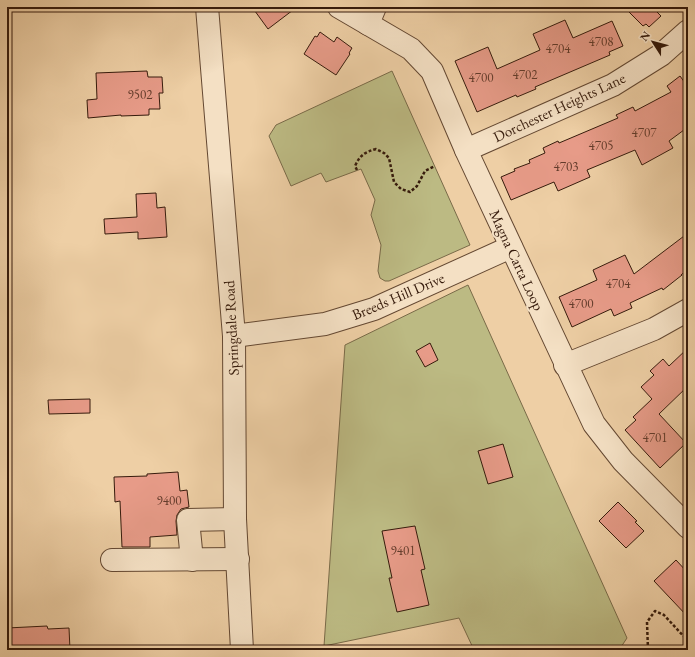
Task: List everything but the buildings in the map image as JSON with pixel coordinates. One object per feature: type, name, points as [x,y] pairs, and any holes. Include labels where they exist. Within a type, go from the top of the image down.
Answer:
[{"type":"street","name":"Springdale Road","points":[[207,7],[234,336],[235,519],[242,650]]},
{"type":"street","name":"Magna Carta Loop","points":[[339,7],[371,16],[411,49],[432,71],[466,150],[565,365],[594,424],[623,461],[688,527]]},
{"type":"street","name":"Dorchester Heights Lane","points":[[466,150],[613,85],[661,55],[688,31]]},
{"type":"street","name":"Breeds Hill Drive","points":[[234,336],[325,324],[374,309],[511,247]]},
{"type":"street","points":[[565,365],[654,329],[688,310]]},
{"type":"street","points":[[192,560],[188,520],[235,519]]},
{"type":"street","points":[[112,560],[238,559]]},
{"type":"path","points":[[358,170],[355,166],[359,158],[366,152],[376,149],[384,153],[389,158],[394,182],[401,189],[410,192],[417,186],[425,171],[435,166]]},
{"type":"path","points":[[648,650],[647,622],[655,611],[664,614],[688,641]]},
{"type":"shaded area","points":[[392,71],[470,245],[389,281],[385,281],[380,278],[378,271],[381,245],[371,215],[375,200],[361,169],[326,182],[321,173],[291,186],[269,136],[276,125]]},
{"type":"shaded area","points":[[468,285],[627,638],[619,650],[474,650],[459,618],[324,646],[345,345]]}]
